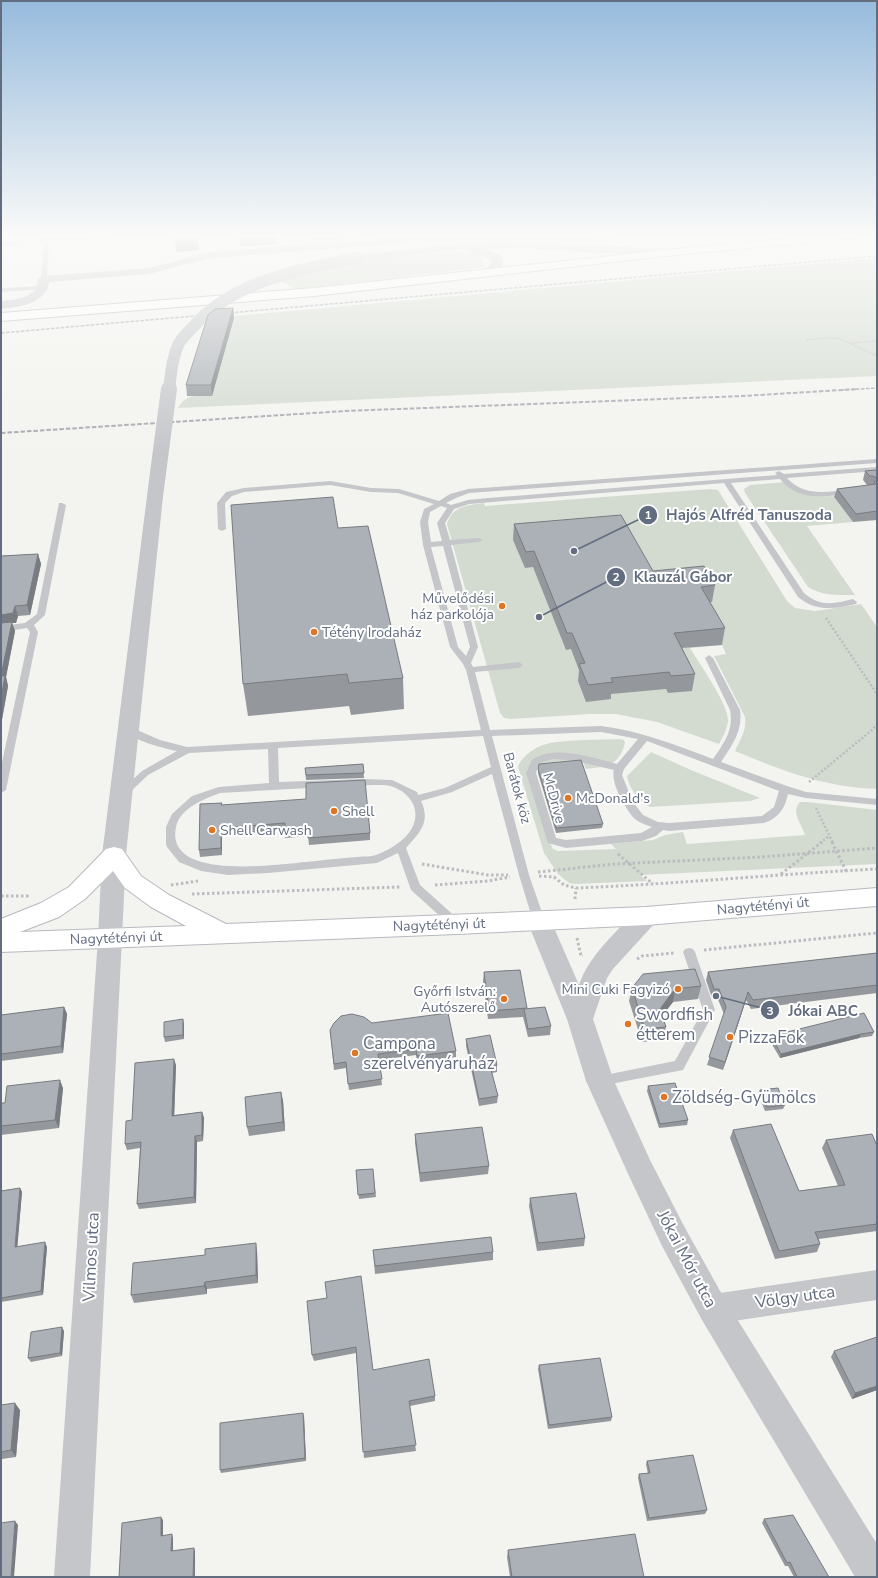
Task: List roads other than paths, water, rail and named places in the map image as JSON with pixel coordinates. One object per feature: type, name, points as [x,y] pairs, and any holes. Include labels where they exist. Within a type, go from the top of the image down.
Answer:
[{"type":"main road","points":[[1,318],[130,308]]},
{"type":"main road","points":[[1,929],[50,910],[77,893],[114,855],[133,882],[160,901],[222,934]]},
{"type":"main road","name":"Nagytétényi út","points":[[1,942],[457,925],[646,916],[877,897]]},
{"type":"street","points":[[110,938],[114,855],[155,496],[173,358],[181,340],[196,323],[215,308]]},
{"type":"street","points":[[580,1019],[595,975],[604,962],[646,916]]},
{"type":"street","name":"Jókai Mór utca","points":[[539,921],[580,1019],[600,1081],[640,1169],[673,1236],[713,1309],[876,1577]]},
{"type":"street","name":"Vilmos utca","points":[[72,1577],[110,938]]},
{"type":"street","name":"Völgy utca","points":[[713,1309],[877,1285]]},
{"type":"lane","points":[[440,503],[468,491],[877,461]]},
{"type":"lane","points":[[776,469],[792,487],[800,492],[817,494],[855,490]]},
{"type":"lane","points":[[519,665],[468,666],[474,647],[441,523],[451,508],[468,502],[488,500],[877,469]]},
{"type":"lane","points":[[726,481],[801,595],[808,602],[818,606],[835,606],[853,602]]},
{"type":"lane","points":[[222,529],[221,503],[229,494],[244,490],[330,483],[371,490],[399,491],[440,503],[451,508]]},
{"type":"lane","name":"Barátok köz","points":[[440,503],[427,511],[424,522],[427,545],[454,647],[468,666],[524,875],[539,921]]},
{"type":"lane","points":[[1,629],[30,625],[41,616],[62,505]]},
{"type":"lane","points":[[427,545],[479,540]]},
{"type":"lane","points":[[1,790],[34,632],[30,625]]},
{"type":"lane","points":[[709,658],[735,710],[737,718],[737,726],[732,737],[715,764]]},
{"type":"lane","points":[[128,729],[150,741],[168,747],[188,750],[487,733],[601,729],[645,737],[784,789],[806,795],[877,802]]},
{"type":"lane","points":[[645,737],[619,768],[617,775],[627,802],[637,816],[648,823],[660,827],[764,819],[775,814],[780,807],[784,789]]},
{"type":"lane","points":[[273,745],[274,786]]},
{"type":"lane","points":[[121,795],[145,773],[188,750]]},
{"type":"lane","name":"McDrive","points":[[619,768],[568,756],[552,757],[538,760],[534,763],[531,773],[552,840],[566,844],[642,837],[652,833],[660,827]]},
{"type":"lane","points":[[416,799],[448,790],[496,768]]},
{"type":"lane","points":[[363,782],[392,783],[413,794],[416,799],[421,811],[418,829],[401,847],[377,858],[268,869],[228,871],[201,867],[183,859],[171,844],[171,827],[177,814],[196,798],[219,790],[363,782]]},
{"type":"lane","points":[[401,847],[415,887],[457,925]]},
{"type":"lane","points":[[600,1081],[679,1066],[709,1010],[689,952]]},
{"type":"railway","points":[[1,333],[290,308]]},
{"type":"railway","points":[[848,390],[877,388]]},
{"type":"railway","points":[[848,390],[858,389]]},
{"type":"railway","points":[[841,390],[848,390]]},
{"type":"railway","points":[[1,433],[345,411],[743,396],[848,390]]},
{"type":"place","name":"Hajós Alfréd Tanuszoda","points":[[574,551]]},
{"type":"place","name":"Művelődési ház parkolója","points":[[502,606]]},
{"type":"place","name":"Klauzál Gábor","points":[[539,617]]},
{"type":"place","name":"Tétény Irodaház","points":[[314,632]]},
{"type":"place","name":"McDonald's","points":[[568,798]]},
{"type":"place","name":"Shell","points":[[334,811]]},
{"type":"place","name":"Shell Carwash","points":[[212,830]]},
{"type":"place","name":"Mini Cuki Fagyizó","points":[[678,989]]},
{"type":"place","name":"Jókai ABC","points":[[716,996]]},
{"type":"place","name":"Győrfi István: Autószerelő","points":[[504,999]]},
{"type":"place","name":"Swordfish étterem","points":[[628,1024]]},
{"type":"place","name":"PizzaFok","points":[[730,1037]]},
{"type":"place","name":"Campona szerelvényáruház","points":[[355,1053]]},
{"type":"place","name":"Zöldség-Gyümölcs","points":[[664,1097]]}]
